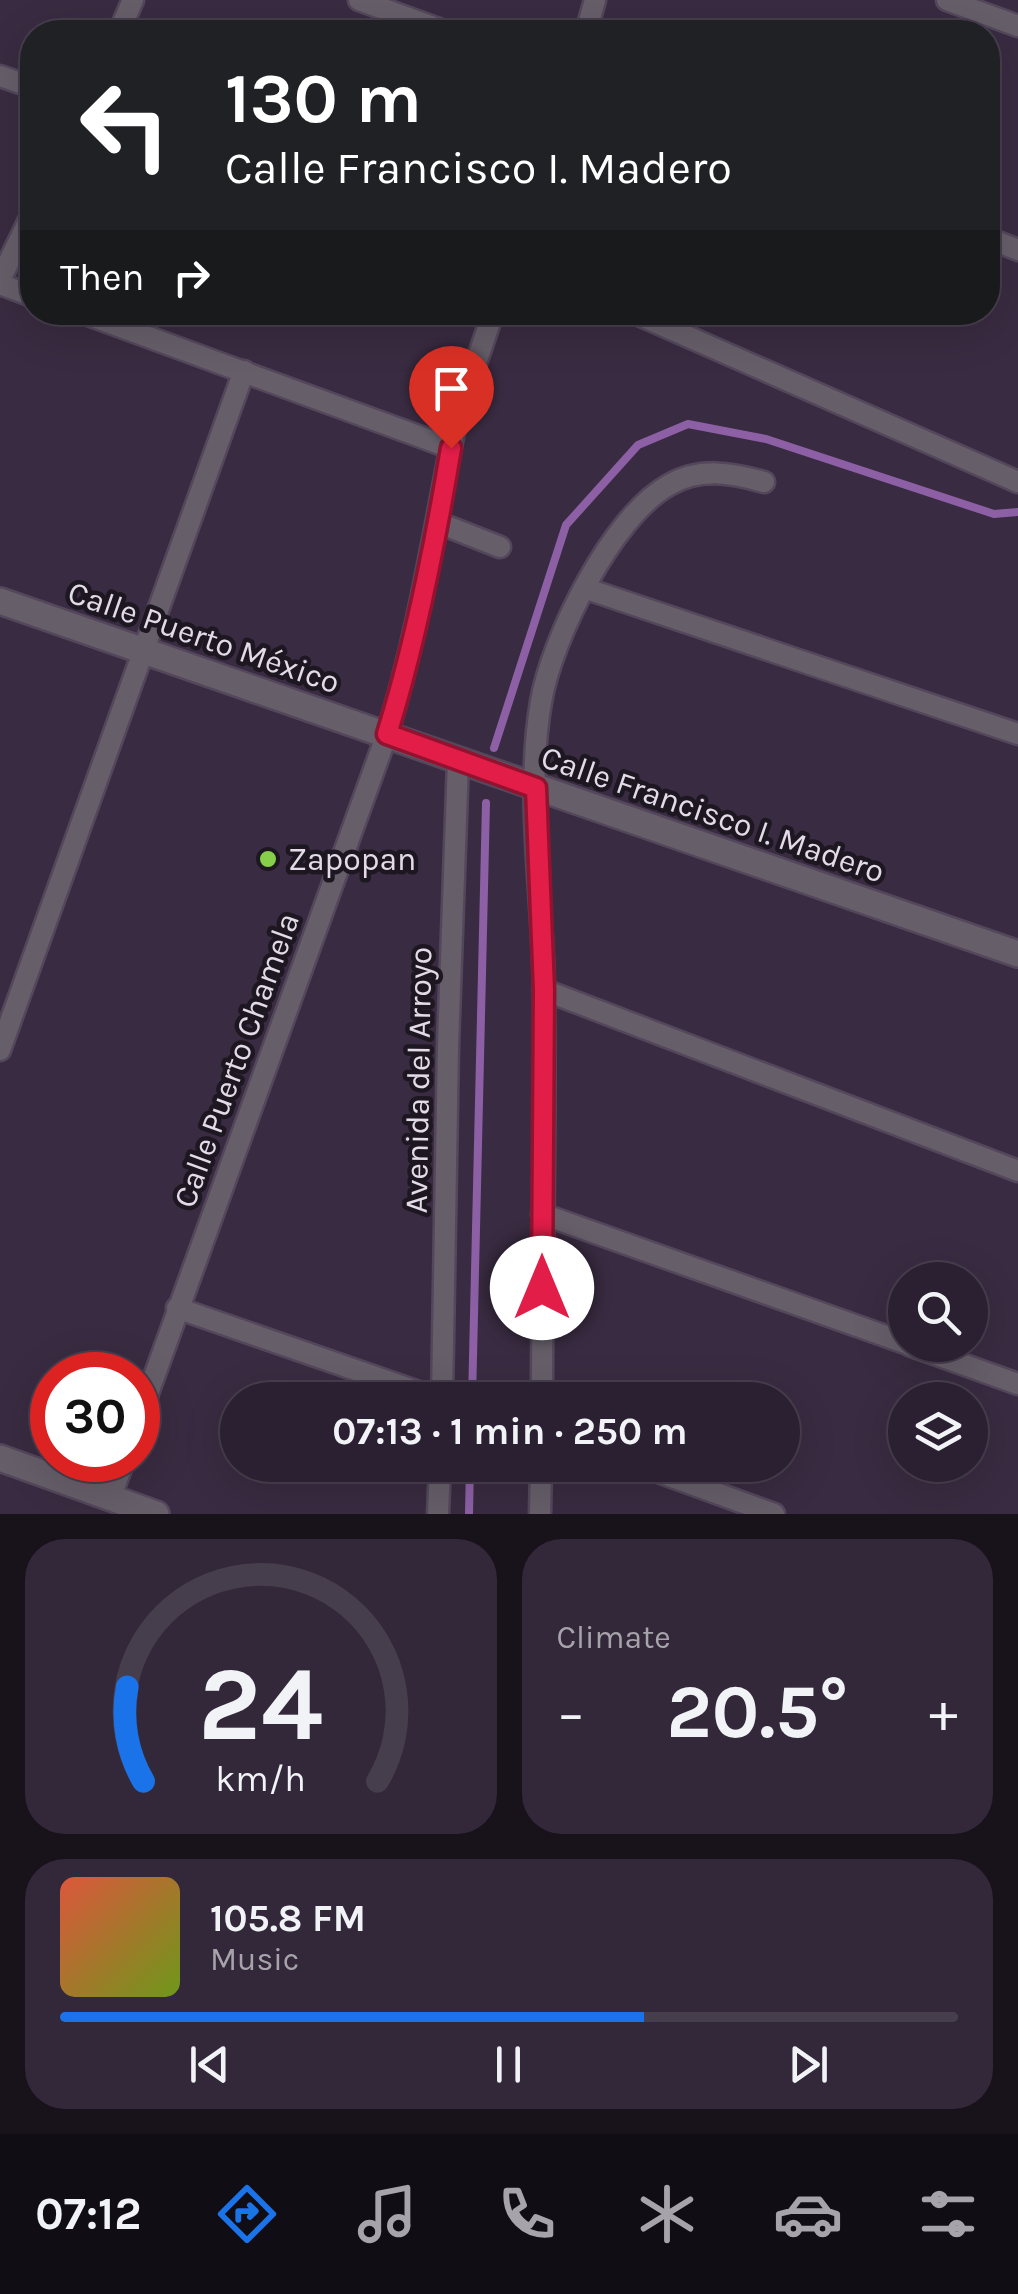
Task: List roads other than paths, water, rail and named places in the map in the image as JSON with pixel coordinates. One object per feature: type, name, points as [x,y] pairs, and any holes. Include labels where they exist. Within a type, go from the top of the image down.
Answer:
[{"type":"street","points":[[359,0],[414,20]]},
{"type":"street","points":[[946,0],[1018,26]]},
{"type":"street","points":[[0,282],[20,240]]},
{"type":"street","points":[[116,325],[451,448]]},
{"type":"street","name":"Calle Puerto Chamela","points":[[160,1359],[387,734],[407,671],[451,448],[489,325]]},
{"type":"street","points":[[662,325],[1018,482]]},
{"type":"street","points":[[0,1050],[244,371]]},
{"type":"street","points":[[542,1382],[544,990],[536,788],[540,703],[556,642],[584,588],[626,524],[666,486],[706,473],[734,473],[764,482]]},
{"type":"street","points":[[439,523],[500,547]]},
{"type":"street","points":[[584,588],[1018,734]]},
{"type":"street","name":"Calle Puerto México","points":[[0,601],[387,734]]},
{"type":"street","name":"Calle Francisco I. Madero","points":[[387,734],[1018,954]]},
{"type":"street","name":"Avenida del Arroyo","points":[[442,1382],[458,761]]},
{"type":"street","points":[[544,990],[1018,1171]]},
{"type":"street","points":[[542,1214],[888,1337]]},
{"type":"street","points":[[178,1308],[390,1382]]},
{"type":"street","points":[[957,1362],[1018,1384]]},
{"type":"street","points":[[0,1458],[156,1514]]},
{"type":"street","points":[[110,1499],[116,1482]]},
{"type":"street","points":[[438,1514],[439,1482]]},
{"type":"street","points":[[540,1514],[541,1482]]},
{"type":"street","points":[[686,1482],[774,1514]]},
{"type":"waterway","points":[[494,748],[566,525],[638,445],[688,424],[766,439],[994,514],[1018,512]]},
{"type":"waterway","points":[[472,1382],[486,803]]},
{"type":"waterway","points":[[469,1514],[470,1482]]},
{"type":"place","name":"Zapopan","points":[[268,859]]}]
